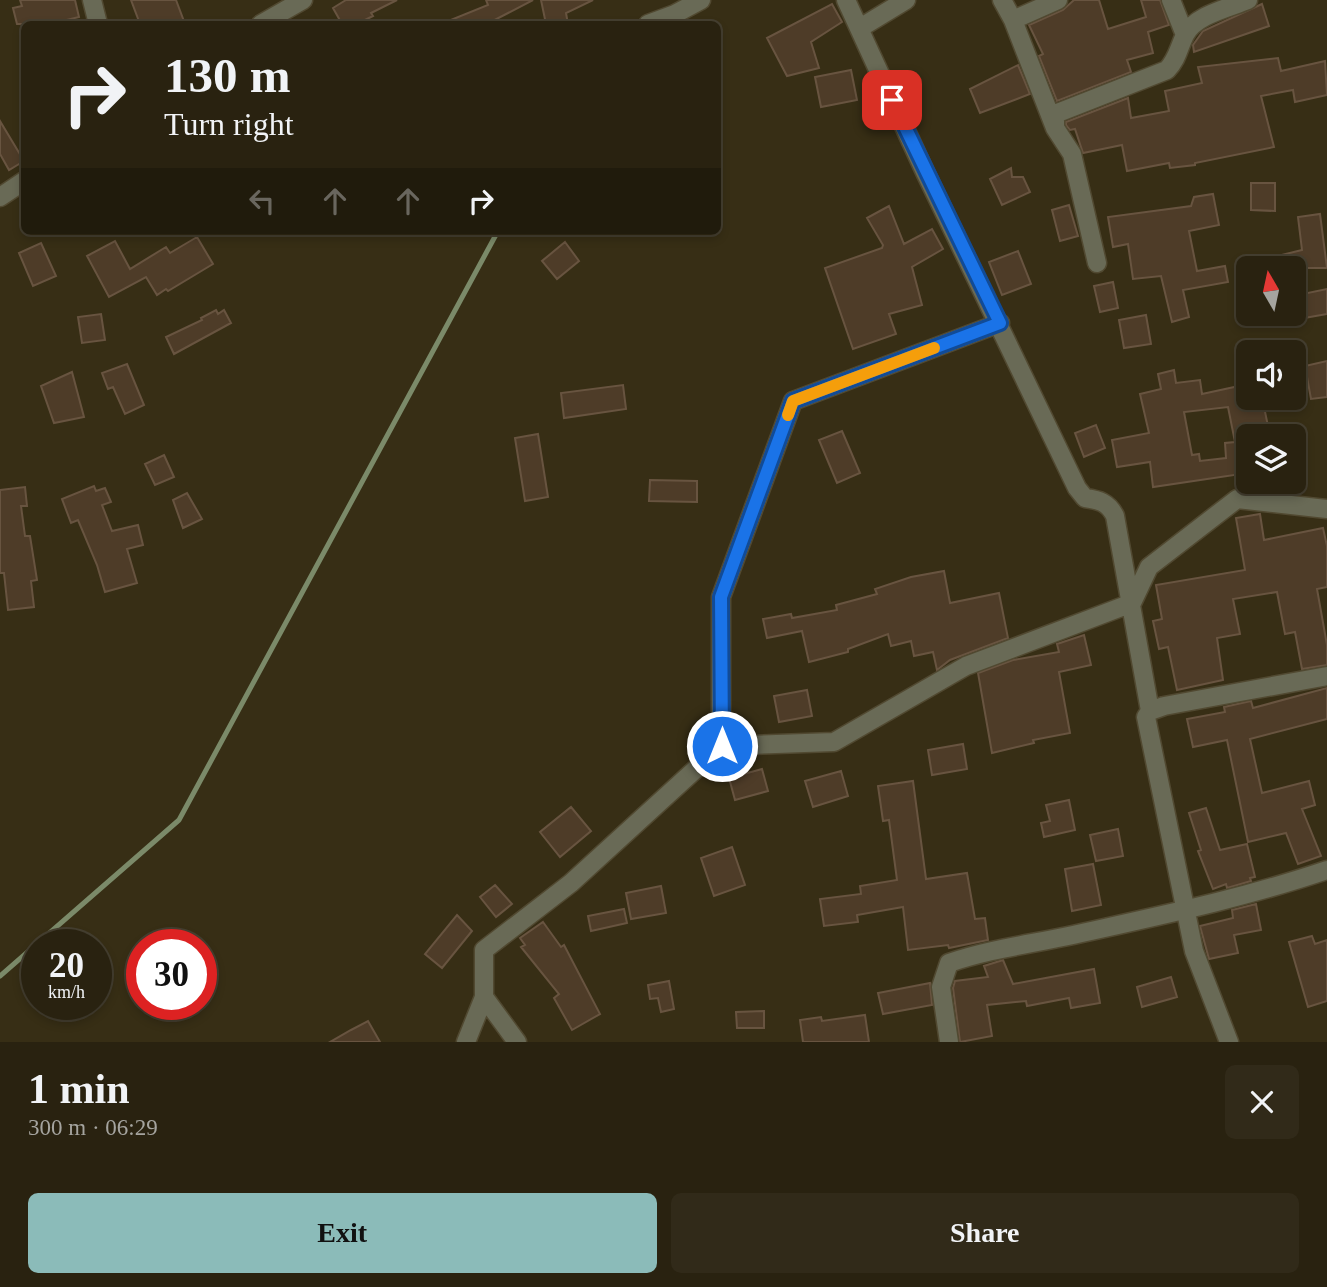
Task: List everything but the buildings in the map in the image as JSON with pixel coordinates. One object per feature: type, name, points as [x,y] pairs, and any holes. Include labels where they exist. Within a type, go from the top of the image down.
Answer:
[{"type":"street","points":[[92,0],[97,21]]},
{"type":"street","points":[[266,21],[303,0]]},
{"type":"street","points":[[656,21],[701,0]]},
{"type":"street","points":[[846,0],[925,172],[1000,323],[1077,488],[1084,498],[1101,500],[1111,507],[1115,516],[1150,711],[1146,717],[1184,908],[1194,951],[1229,1042]]},
{"type":"street","points":[[860,28],[906,0]]},
{"type":"street","points":[[1002,0],[1013,20],[1055,128],[1072,154],[1097,263]]},
{"type":"street","points":[[1013,20],[1058,0]]},
{"type":"street","points":[[1171,0],[1185,35]]},
{"type":"street","points":[[1055,128],[1055,114],[1167,70],[1178,59],[1185,35],[1193,24],[1248,0]]},
{"type":"street","points":[[0,197],[21,183]]},
{"type":"street","points":[[722,746],[721,597],[793,401],[1000,323]]},
{"type":"street","points":[[466,1042],[484,997],[484,950],[571,883],[722,746],[834,742],[966,666],[1132,603],[1149,567],[1237,499],[1327,509]]},
{"type":"street","points":[[1150,711],[1327,676]]},
{"type":"street","points":[[949,1042],[941,987],[949,963],[982,952],[1000,951],[1282,884],[1327,870]]},
{"type":"street","points":[[484,997],[517,1042]]},
{"type":"waterway","points":[[0,976],[179,820],[496,235]]},
{"type":"slow traffic","points":[[788,415],[793,401],[934,348]]},
{"type":"route","points":[[722,746],[721,597],[793,401],[1000,323],[892,100]]}]
